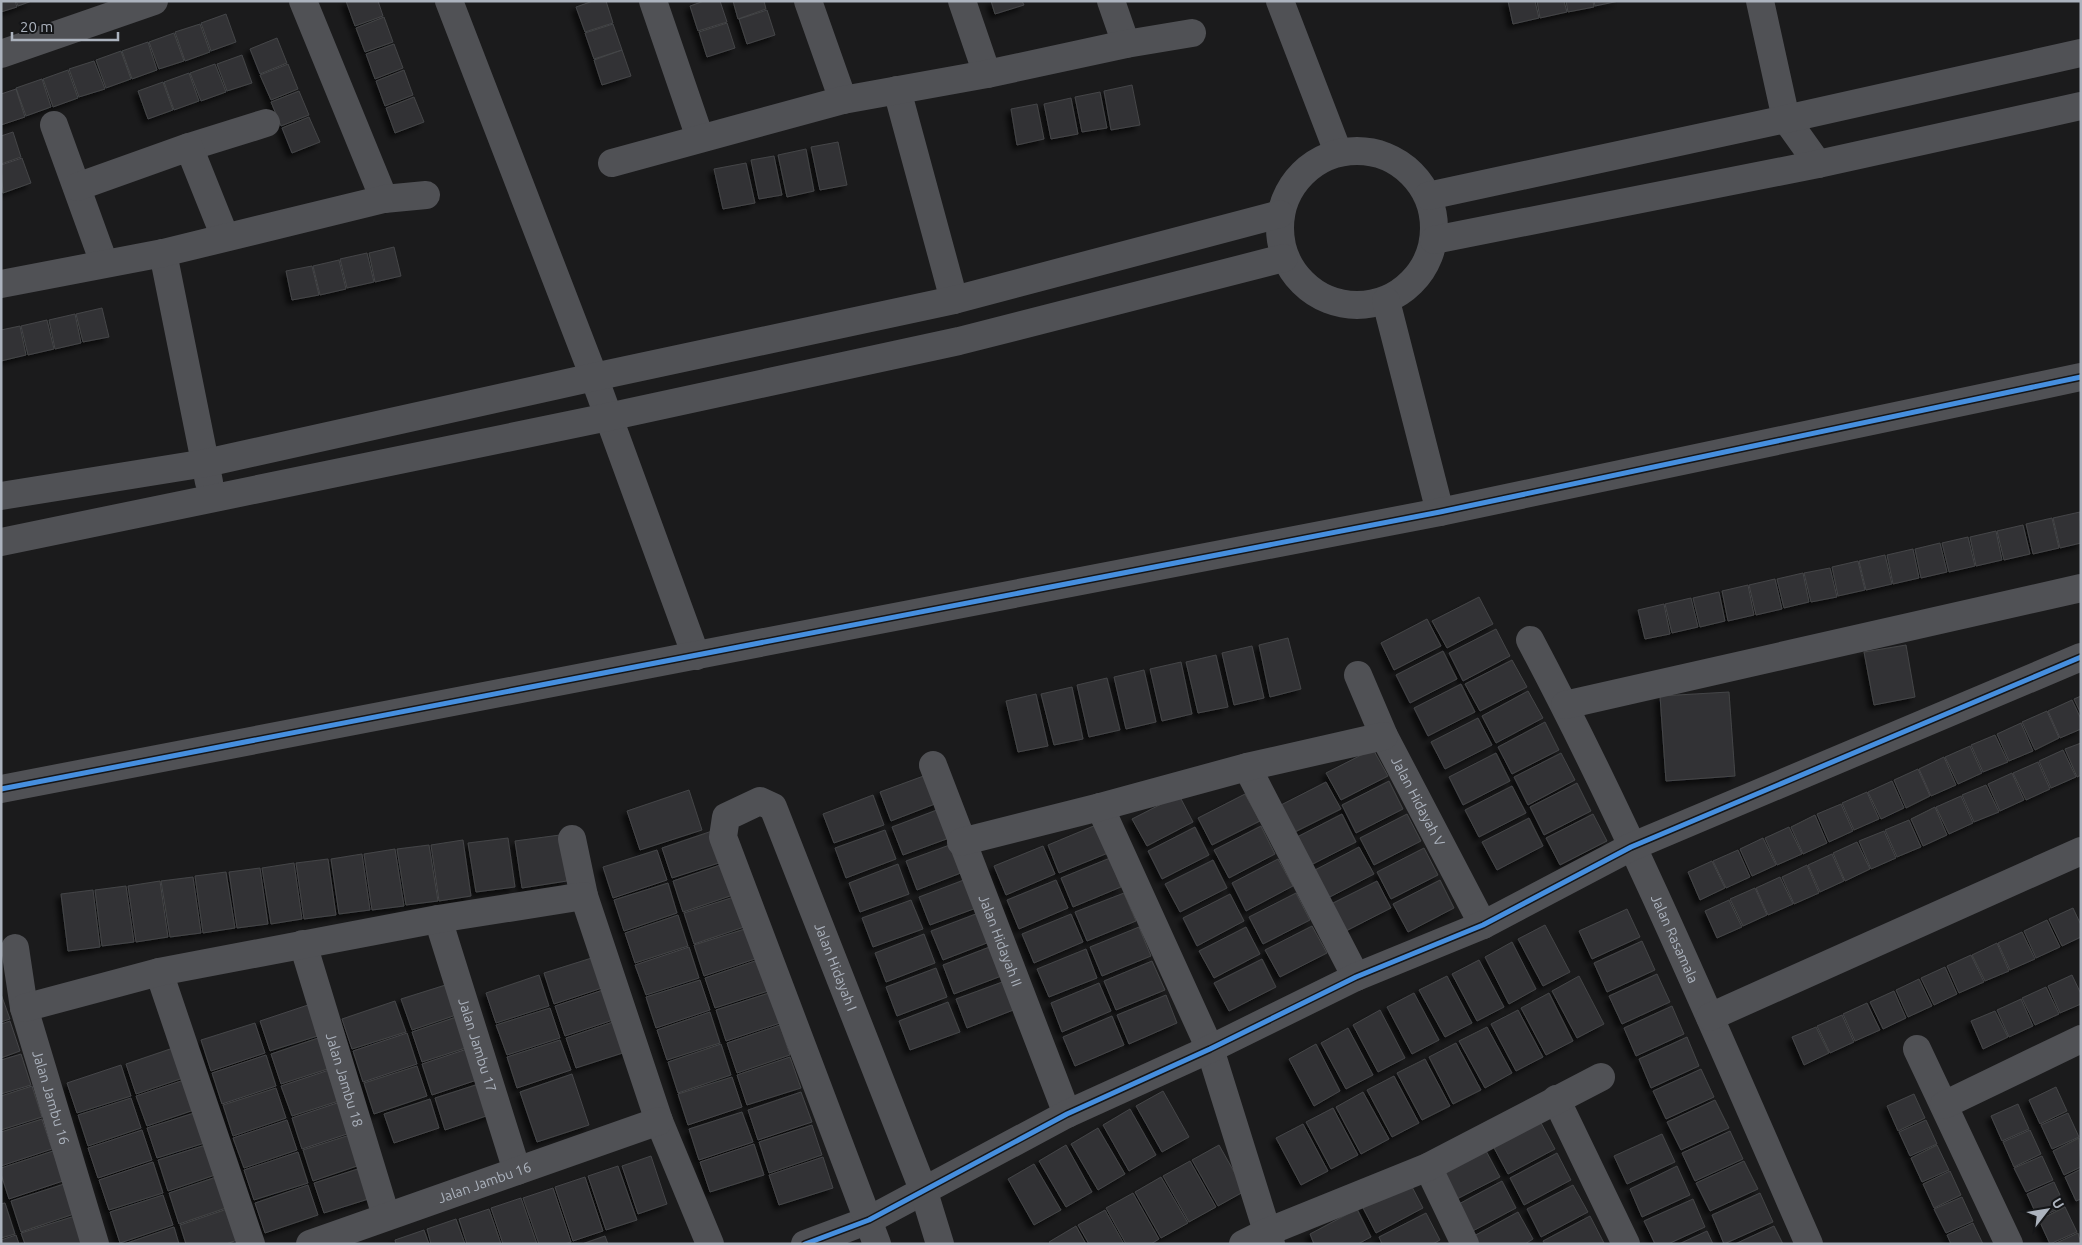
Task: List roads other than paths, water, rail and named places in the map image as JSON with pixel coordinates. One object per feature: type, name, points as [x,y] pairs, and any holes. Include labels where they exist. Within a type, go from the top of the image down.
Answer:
[{"type":"street","points":[[1,54],[154,1]]},
{"type":"street","points":[[303,1],[384,199]]},
{"type":"street","points":[[449,1],[594,377],[696,656]]},
{"type":"street","points":[[654,1],[700,138]]},
{"type":"street","points":[[808,1],[843,100]]},
{"type":"street","points":[[962,1],[987,74]]},
{"type":"street","points":[[1111,1],[1126,44]]},
{"type":"street","points":[[1280,1],[1338,152]]},
{"type":"street","points":[[1760,1],[1786,120],[1818,164]]},
{"type":"street","points":[[612,163],[843,100],[987,74],[1126,44],[1192,33]]},
{"type":"street","points":[[1428,196],[1786,120],[2081,53]]},
{"type":"street","points":[[897,90],[954,300]]},
{"type":"street","points":[[1434,240],[1818,164],[2081,106]]},
{"type":"street","points":[[77,187],[266,123]]},
{"type":"street","points":[[54,125],[104,263]]},
{"type":"street","points":[[189,148],[225,237]]},
{"type":"street","points":[[1338,152],[1374,152],[1406,168],[1428,196],[1434,217],[1434,240],[1418,277],[1386,301],[1346,306],[1309,290],[1284,258],[1280,214],[1300,174],[1338,152]]},
{"type":"street","points":[[1,284],[163,252],[384,199],[426,195]]},
{"type":"street","points":[[1,496],[206,463],[954,300],[1280,214]]},
{"type":"street","points":[[163,252],[206,463],[211,499]]},
{"type":"street","points":[[1,542],[608,417],[959,341],[1284,258]]},
{"type":"street","points":[[1386,301],[1440,512]]},
{"type":"street","points":[[1,790],[1440,512],[2081,377]]},
{"type":"street","points":[[1565,705],[2081,588]]},
{"type":"street","name":"Jalan Rasamala","points":[[1530,640],[1565,705],[1710,1017],[1809,1244]]},
{"type":"street","points":[[805,1244],[873,1232],[924,1192],[1067,1114],[1210,1049],[1356,977],[1483,925],[1631,846],[2081,657]]},
{"type":"street","name":"Jalan Hidayah V","points":[[1358,675],[1384,736],[1483,925]]},
{"type":"street","points":[[961,842],[1247,767],[1384,736]]},
{"type":"street","name":"Jalan Hidayah II","points":[[933,765],[1067,1114]]},
{"type":"street","points":[[1247,767],[1356,977]]},
{"type":"street","name":"Jalan Hidayah I","points":[[873,1232],[724,837],[726,816],[760,801],[773,807],[924,1192]]},
{"type":"street","points":[[1100,807],[1210,1049],[1269,1238]]},
{"type":"street","points":[[572,839],[584,896],[659,1121],[710,1244]]},
{"type":"street","points":[[1710,1017],[2081,851]]},
{"type":"street","points":[[24,1008],[159,972],[438,919],[584,896]]},
{"type":"street","name":"Jalan Jambu 17","points":[[438,919],[517,1171]]},
{"type":"street","name":"Jalan Jambu 18","points":[[303,944],[386,1216]]},
{"type":"street","name":"Jalan Jambu 16","points":[[15,948],[24,1008],[95,1244]]},
{"type":"street","points":[[159,972],[251,1244]]},
{"type":"street","points":[[1944,1105],[2081,1039]]},
{"type":"street","points":[[1917,1049],[2009,1244]]},
{"type":"street","points":[[1243,1244],[1269,1238],[1428,1166],[1601,1077]]},
{"type":"street","points":[[1556,1099],[1626,1244]]},
{"type":"street","name":"Jalan Jambu 16","points":[[310,1244],[659,1121]]},
{"type":"street","points":[[1428,1166],[1465,1244]]},
{"type":"street","points":[[924,1192],[940,1244]]}]
